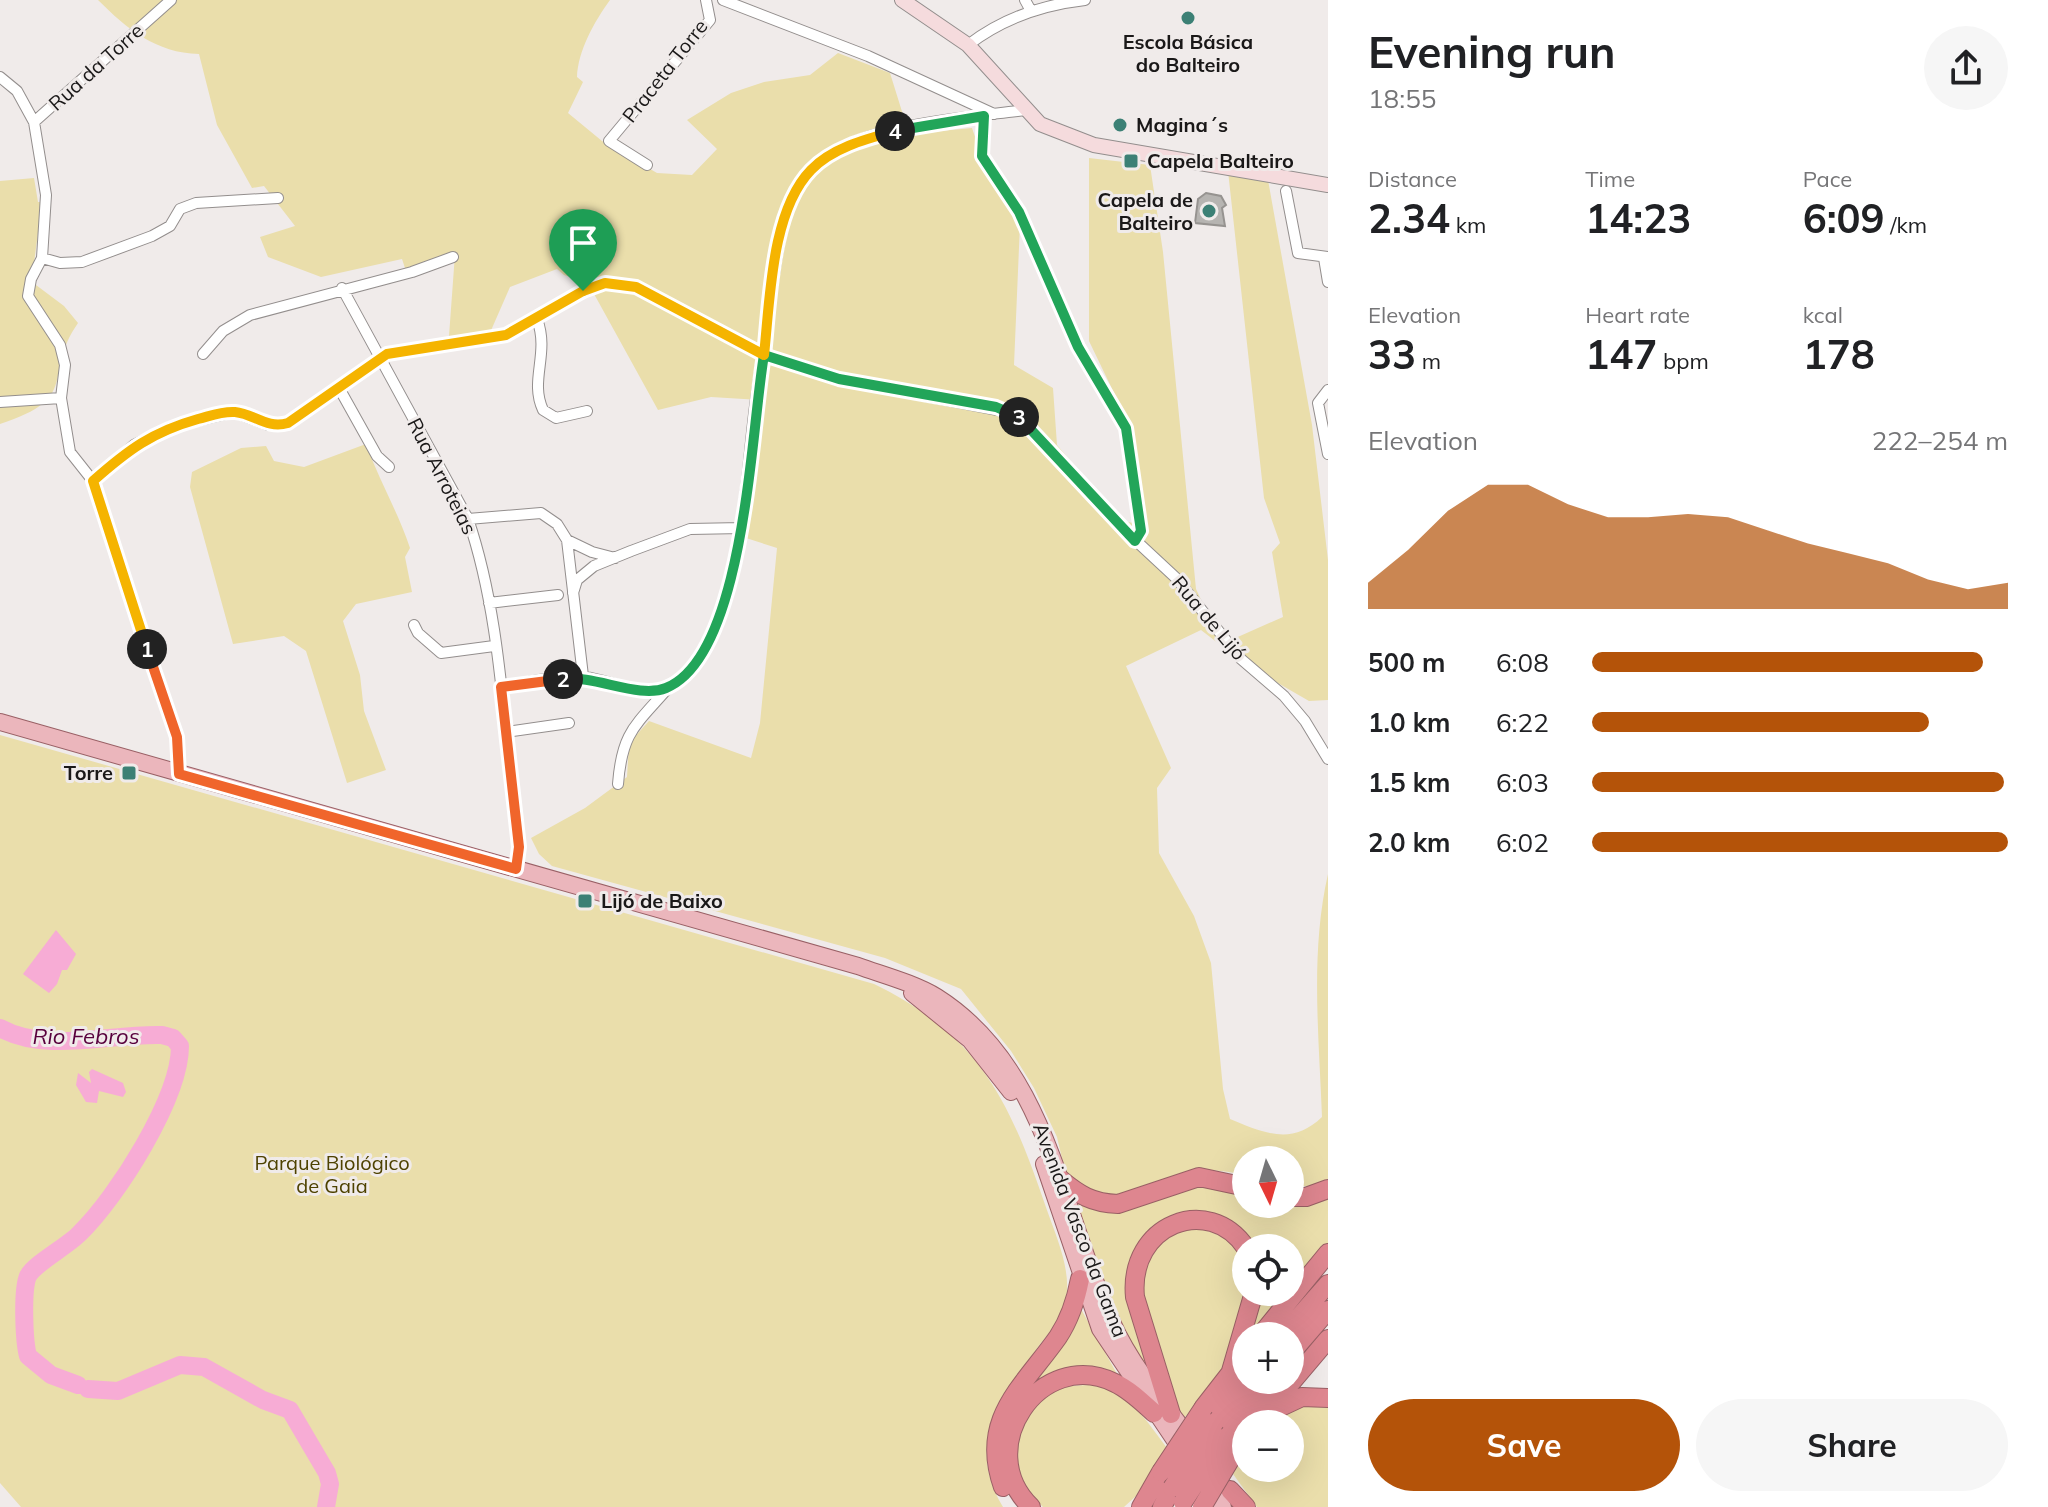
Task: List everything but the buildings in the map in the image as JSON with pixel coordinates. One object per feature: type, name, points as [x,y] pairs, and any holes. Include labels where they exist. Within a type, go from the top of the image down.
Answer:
[{"type":"highway","points":[[1060,1179],[1080,1195],[1104,1204],[1118,1204],[1199,1177],[1232,1184]]},
{"type":"highway","points":[[1304,1197],[1328,1189]]},
{"type":"highway","points":[[1163,1414],[1135,1297],[1133,1276],[1137,1259],[1157,1233],[1182,1222],[1212,1223],[1233,1234]]},
{"type":"highway","points":[[1271,1322],[1328,1253]]},
{"type":"highway","points":[[1016,1507],[1002,1485],[997,1464],[995,1442],[1002,1417],[1017,1389],[1070,1315],[1080,1279]]},
{"type":"highway","points":[[1294,1322],[1328,1284]]},
{"type":"highway","points":[[1304,1338],[1328,1310]]},
{"type":"highway","points":[[1267,1410],[1328,1339]]},
{"type":"highway","points":[[1031,1507],[1015,1483],[1008,1442],[1013,1422],[1029,1399],[1050,1384],[1072,1378],[1095,1377],[1113,1382],[1163,1414]]},
{"type":"highway","points":[[1184,1501],[1226,1431],[1235,1394]]},
{"type":"highway","points":[[1184,1501],[1226,1431],[1257,1394]]},
{"type":"highway","points":[[1278,1410],[1302,1397],[1328,1398]]},
{"type":"highway","points":[[1151,1503],[1161,1472],[1226,1431]]},
{"type":"highway","points":[[1134,1507],[1184,1501]]},
{"type":"highway","points":[[1225,1501],[1244,1507]]},
{"type":"main road","name":"Avenida Vasco da Gama","points":[[0,722],[858,966],[936,997],[998,1054],[1039,1123],[1112,1323],[1163,1414]]},
{"type":"main road","name":"Avenida Vasco da Gama","points":[[895,980],[970,1040],[1018,1103],[1042,1160],[1080,1279],[1112,1351],[1163,1414],[1225,1501]]},
{"type":"street","name":"Rua da Torre","points":[[171,0],[34,122],[46,195],[42,258],[31,279],[28,296],[60,345],[65,365],[61,398],[70,452],[93,481],[177,737],[179,774]]},
{"type":"street","name":"Praceta Torre","points":[[647,165],[609,141],[710,20],[706,0]]},
{"type":"street","points":[[723,0],[868,56],[989,115]]},
{"type":"street","points":[[902,0],[968,45],[1026,110],[1050,130],[1094,145],[1328,185]]},
{"type":"street","points":[[1025,0],[1031,11]]},
{"type":"street","points":[[968,45],[994,25],[1031,11],[1085,0]]},
{"type":"street","points":[[0,77],[17,91],[34,122]]},
{"type":"street","points":[[618,784],[622,746],[628,734],[691,665],[709,638],[733,579],[785,217],[800,183],[812,169],[849,146],[872,137],[925,124],[1026,110]]},
{"type":"street","points":[[989,115],[982,156],[1019,212],[1078,347],[1126,428],[1141,531],[1135,541]]},
{"type":"street","points":[[1286,191],[1298,253],[1326,258],[1328,282]]},
{"type":"street","points":[[42,258],[60,263],[82,262],[152,236],[170,226],[180,209],[196,203],[278,198]]},
{"type":"street","points":[[203,354],[236,321],[342,288],[412,272],[453,257]]},
{"type":"street","name":"Rua de Lijó","points":[[93,481],[134,445],[171,427],[234,412],[278,426],[298,418],[379,359],[396,351],[506,335],[594,286],[620,283],[636,287],[764,355],[839,379],[1013,413],[1135,541],[1176,578],[1241,659],[1284,696],[1328,759]]},
{"type":"street","name":"Rua Arroteias","points":[[342,288],[468,519],[479,552],[501,687],[519,847],[516,869]]},
{"type":"street","points":[[537,319],[544,343],[538,382],[543,410],[556,418],[587,411]]},
{"type":"street","points":[[339,388],[377,456],[389,467]]},
{"type":"street","points":[[1328,390],[1318,403],[1328,454]]},
{"type":"street","points":[[0,402],[61,398]]},
{"type":"street","points":[[468,519],[541,513],[557,524],[567,540],[583,676]]},
{"type":"street","points":[[573,593],[577,580],[594,566],[690,529],[742,528]]},
{"type":"street","points":[[567,540],[592,552],[615,558]]},
{"type":"street","points":[[489,603],[558,595]]},
{"type":"street","points":[[414,625],[418,633],[441,653],[494,646]]},
{"type":"street","points":[[501,687],[583,676],[647,690],[669,687]]},
{"type":"street","points":[[506,732],[569,723]]},
{"type":"green space","points":[[98,0],[610,0],[584,47],[577,77],[583,82],[568,113],[602,141],[657,173],[692,175],[717,149],[687,120],[731,93],[764,82],[810,75],[838,53],[890,73],[909,134],[972,128],[987,172],[1020,224],[1014,365],[1053,388],[1057,445],[1121,521],[1140,524],[1135,454],[1129,424],[1089,341],[1089,158],[1150,165],[1163,252],[1196,589],[1222,644],[1283,617],[1272,552],[1280,543],[1264,498],[1228,171],[1268,180],[1312,425],[1328,560],[1328,700],[1309,701],[1245,664],[1201,630],[1126,666],[1171,768],[1157,788],[1159,853],[1194,916],[1211,963],[1223,1089],[1230,1119],[1254,1129],[1289,1134],[1300,1132],[1322,1117],[1317,964],[1328,874],[1328,1185],[1304,1186],[1304,1146],[1232,1146],[1232,1173],[1207,1170],[1190,1172],[1103,1199],[1077,1184],[1065,1171],[1057,1137],[1034,1088],[1011,1051],[961,989],[885,958],[552,866],[539,854],[531,838],[585,808],[627,777],[629,743],[649,721],[751,758],[760,723],[777,548],[746,538],[760,400],[711,397],[658,410],[588,283],[564,275],[557,269],[510,287],[489,335],[449,336],[455,254],[406,271],[402,259],[321,277],[268,257],[260,237],[295,226],[264,186],[252,188],[217,125],[199,54],[184,53],[156,44],[120,21]]},
{"type":"green space","points":[[34,178],[38,202],[42,202],[34,263],[36,285],[64,306],[78,323],[67,341],[51,394],[26,414],[0,424],[0,181]]},
{"type":"green space","points":[[366,444],[410,548],[405,557],[412,592],[356,604],[343,621],[360,675],[364,711],[386,770],[347,783],[306,651],[284,636],[233,644],[190,487],[192,472],[241,448],[266,446],[274,461],[304,467]]},
{"type":"green space","name":"Parque Biológico de Gaia","points":[[0,735],[874,984],[942,1027],[967,1051],[1005,1107],[1021,1139],[1066,1271],[1067,1295],[1060,1317],[1014,1382],[993,1421],[987,1462],[992,1484],[1003,1507],[21,1507],[0,1483]]},
{"type":"green space","points":[[1200,1186],[1232,1191],[1232,1218],[1304,1218],[1304,1202],[1328,1198],[1328,1248],[1304,1276],[1304,1234],[1232,1235],[1207,1217],[1138,1244],[1127,1277],[1150,1376],[1110,1308],[1075,1199],[1096,1210],[1107,1211],[1129,1207],[1172,1191]]},
{"type":"green space","points":[[1194,1227],[1229,1241],[1232,1244],[1232,1306],[1244,1306],[1241,1322],[1232,1322],[1232,1351],[1225,1367],[1184,1418],[1174,1399],[1139,1284],[1143,1261],[1171,1233]]},
{"type":"green space","points":[[1256,1306],[1279,1306],[1265,1322],[1252,1322]]},
{"type":"green space","points":[[1081,1309],[1122,1383],[1106,1376],[1034,1388],[1032,1384]]},
{"type":"green space","points":[[1095,1385],[1128,1401],[1167,1448],[1136,1496],[1124,1507],[1043,1507],[1031,1494],[1018,1466],[1016,1450],[1024,1420],[1047,1395],[1058,1389]]},
{"type":"green space","points":[[1304,1405],[1328,1406],[1328,1507],[1257,1507],[1239,1482],[1304,1482],[1304,1410],[1291,1410]]},
{"type":"shaded area","points":[[56,930],[76,954],[67,970],[62,970],[57,984],[49,993],[23,974]]},
{"type":"shaded area","points":[[92,1069],[123,1083],[126,1092],[123,1097],[99,1091],[97,1103],[86,1102],[76,1085],[78,1073],[91,1083],[89,1072]]},
{"type":"waterway","name":"Rio Febros","points":[[0,1028],[18,1036],[58,1041],[162,1035],[173,1038],[180,1046],[170,1092],[128,1172],[80,1233],[28,1276],[24,1316],[28,1356],[51,1375],[78,1385]]},
{"type":"waterway","name":"Rio Febros","points":[[88,1389],[118,1391],[180,1365],[204,1367],[263,1400],[290,1410],[327,1473],[330,1484],[326,1507]]},
{"type":"place","name":"Escola Básica do Balteiro","points":[[1188,18]]},
{"type":"place","name":"Magina´s","points":[[1120,125]]},
{"type":"place","name":"Capela Balteiro","points":[[1131,161]]},
{"type":"place","name":"Capela de Balteiro","points":[[1209,211]]},
{"type":"place","name":"Torre","points":[[129,773]]},
{"type":"place","name":"Lijó de Baixo","points":[[585,901]]},
{"type":"route","points":[[583,291],[506,335],[387,354],[288,423],[268,425],[234,412],[171,427],[134,445],[93,481],[94,495],[177,737],[179,774],[516,869],[519,847],[501,687],[583,676],[659,690],[669,687],[701,653],[733,579],[764,355],[839,379],[996,407],[1013,413],[1025,421],[1135,541],[1141,531],[1126,428],[1078,347],[1019,212],[982,156],[984,116],[925,124],[872,137],[849,146],[812,169],[800,183],[785,217],[764,355],[636,287],[605,283],[583,291]]}]
